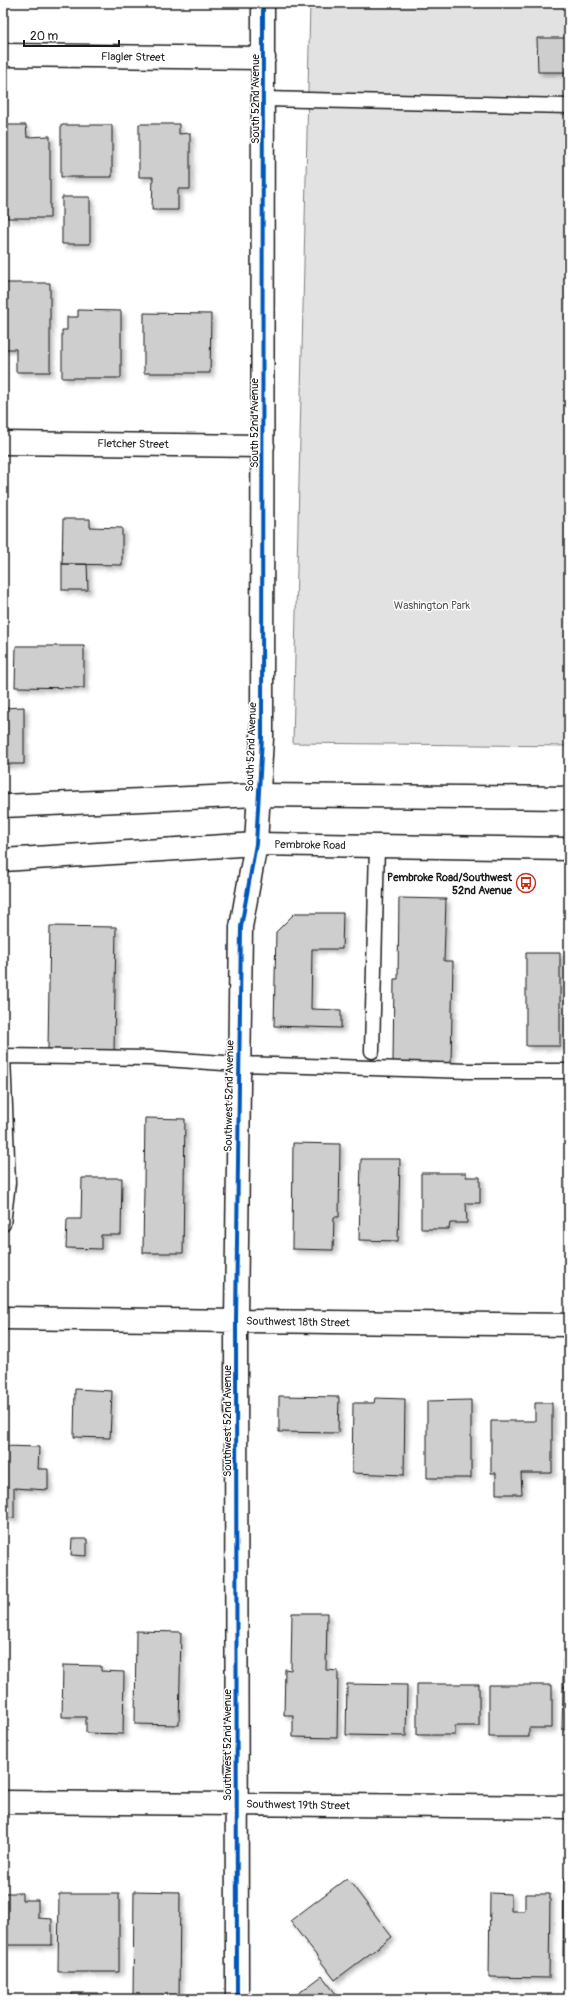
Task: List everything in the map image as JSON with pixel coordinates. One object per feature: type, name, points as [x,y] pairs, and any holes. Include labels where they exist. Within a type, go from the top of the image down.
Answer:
[{"type":"street","name":"South 52nd Avenue","points":[[256,844],[262,738],[263,3]]},
{"type":"street","name":"Flagler Street","points":[[3,55],[264,58]]},
{"type":"street","name":"Fletcher Street","points":[[3,443],[263,446]]},
{"type":"street","points":[[3,806],[258,795],[569,798]]},
{"type":"street","name":"Pembroke Road","points":[[3,860],[256,844],[569,849]]},
{"type":"street","name":"Southwest 52nd Avenue","points":[[237,1999],[236,1321],[238,1064],[241,927],[256,844]]},
{"type":"street","name":"Southwest 18th Street","points":[[3,1318],[569,1325]]},
{"type":"street","name":"Southwest 19th Street","points":[[3,1802],[569,1807]]},
{"type":"lane","points":[[264,99],[569,106]]},
{"type":"lane","points":[[372,1051],[377,846]]},
{"type":"lane","points":[[3,1224],[8,1183],[3,1056],[150,1058],[238,1064],[469,1071],[569,1071]]},
{"type":"green space","name":"Washington Park","points":[[310,3],[569,3],[569,746],[293,743]]},
{"type":"building","points":[[537,38],[569,38],[569,72],[538,72]]},
{"type":"building","points":[[139,124],[179,124],[179,134],[190,133],[190,189],[178,189],[178,210],[152,210],[153,177],[139,177]]},
{"type":"building","points":[[3,125],[26,125],[27,137],[50,136],[50,218],[7,218],[7,184],[3,184]]},
{"type":"building","points":[[61,125],[112,125],[112,177],[61,177]]},
{"type":"building","points":[[62,197],[90,197],[90,244],[62,244]]},
{"type":"building","points":[[3,283],[50,283],[50,372],[16,372],[16,349],[3,349]]},
{"type":"building","points":[[78,310],[121,311],[121,378],[62,378],[62,330],[67,330],[67,317],[78,317]]},
{"type":"building","points":[[144,313],[211,314],[210,373],[144,373]]},
{"type":"building","points":[[63,519],[90,519],[90,527],[122,528],[122,565],[62,564]]},
{"type":"building","points":[[62,564],[87,564],[88,590],[62,590]]},
{"type":"building","points":[[16,646],[84,646],[84,688],[15,687]]},
{"type":"building","points":[[24,707],[24,764],[3,764],[3,708]]},
{"type":"building","points":[[399,898],[446,899],[444,961],[453,961],[451,1063],[393,1062],[394,979],[398,979]]},
{"type":"building","points":[[295,913],[343,913],[342,949],[312,949],[311,1009],[341,1010],[341,1028],[274,1026],[276,932]]},
{"type":"building","points":[[50,926],[116,927],[114,1051],[48,1049]]},
{"type":"building","points":[[526,953],[560,953],[560,1046],[526,1046]]},
{"type":"building","points":[[145,1118],[185,1119],[183,1253],[143,1253]]},
{"type":"building","points":[[293,1143],[340,1144],[339,1217],[334,1217],[333,1250],[292,1249]]},
{"type":"building","points":[[361,1159],[400,1159],[398,1241],[359,1240]]},
{"type":"building","points":[[421,1173],[466,1173],[466,1177],[480,1177],[480,1203],[466,1203],[467,1223],[450,1223],[449,1229],[421,1229]]},
{"type":"building","points":[[82,1178],[122,1178],[121,1235],[101,1235],[101,1249],[66,1248],[67,1219],[81,1219]]},
{"type":"building","points":[[567,1180],[569,1180],[569,1203],[566,1203]]},
{"type":"building","points":[[75,1389],[112,1391],[110,1438],[74,1437]]},
{"type":"building","points":[[279,1396],[339,1397],[338,1433],[279,1432]]},
{"type":"building","points":[[375,1398],[405,1399],[404,1475],[352,1473],[353,1403],[374,1403]]},
{"type":"building","points":[[471,1400],[471,1478],[427,1478],[427,1401]]},
{"type":"building","points":[[535,1403],[552,1403],[552,1473],[521,1473],[522,1494],[496,1494],[496,1473],[491,1473],[491,1421],[535,1421]]},
{"type":"building","points":[[4,1446],[39,1447],[38,1469],[48,1469],[48,1490],[14,1488],[14,1518],[3,1517]]},
{"type":"building","points":[[72,1539],[87,1539],[87,1556],[71,1555]]},
{"type":"building","points":[[292,1613],[327,1613],[326,1670],[338,1671],[337,1738],[293,1737],[293,1715],[284,1715],[285,1669],[291,1670]]},
{"type":"building","points":[[136,1631],[181,1632],[179,1725],[135,1724]]},
{"type":"building","points":[[563,1660],[569,1660],[569,1687],[563,1687]]},
{"type":"building","points":[[63,1665],[101,1666],[101,1671],[124,1672],[123,1734],[86,1733],[86,1717],[62,1717]]},
{"type":"building","points":[[347,1684],[407,1685],[406,1736],[346,1735]]},
{"type":"building","points":[[417,1684],[479,1684],[479,1726],[455,1726],[455,1735],[417,1735]]},
{"type":"building","points":[[489,1685],[552,1685],[552,1728],[529,1728],[529,1737],[489,1737]]},
{"type":"building","points":[[563,1687],[569,1687],[569,1729],[562,1729]]},
{"type":"building","points":[[347,1878],[392,1937],[335,1980],[290,1921]]},
{"type":"building","points":[[564,1878],[569,1878],[569,1956],[563,1956]]},
{"type":"building","points":[[134,1891],[180,1892],[179,1999],[133,1999]]},
{"type":"building","points":[[3,1893],[22,1893],[22,1900],[38,1900],[38,1918],[52,1919],[52,1945],[3,1945]]},
{"type":"building","points":[[490,1893],[511,1894],[511,1911],[525,1911],[525,1894],[550,1894],[549,1978],[489,1977]]},
{"type":"building","points":[[59,1894],[119,1894],[119,1972],[58,1972]]},
{"type":"building","points":[[322,1976],[340,1999],[291,1999]]},
{"type":"building","points":[[72,1993],[98,1993],[98,1999],[72,1999]]},
{"type":"cycle path","points":[[237,1999],[236,1321],[241,927],[256,844],[262,738],[263,3]]},
{"type":"place","name":"Pembroke Road/Southwest 52nd Avenue","points":[[526,883]]}]
